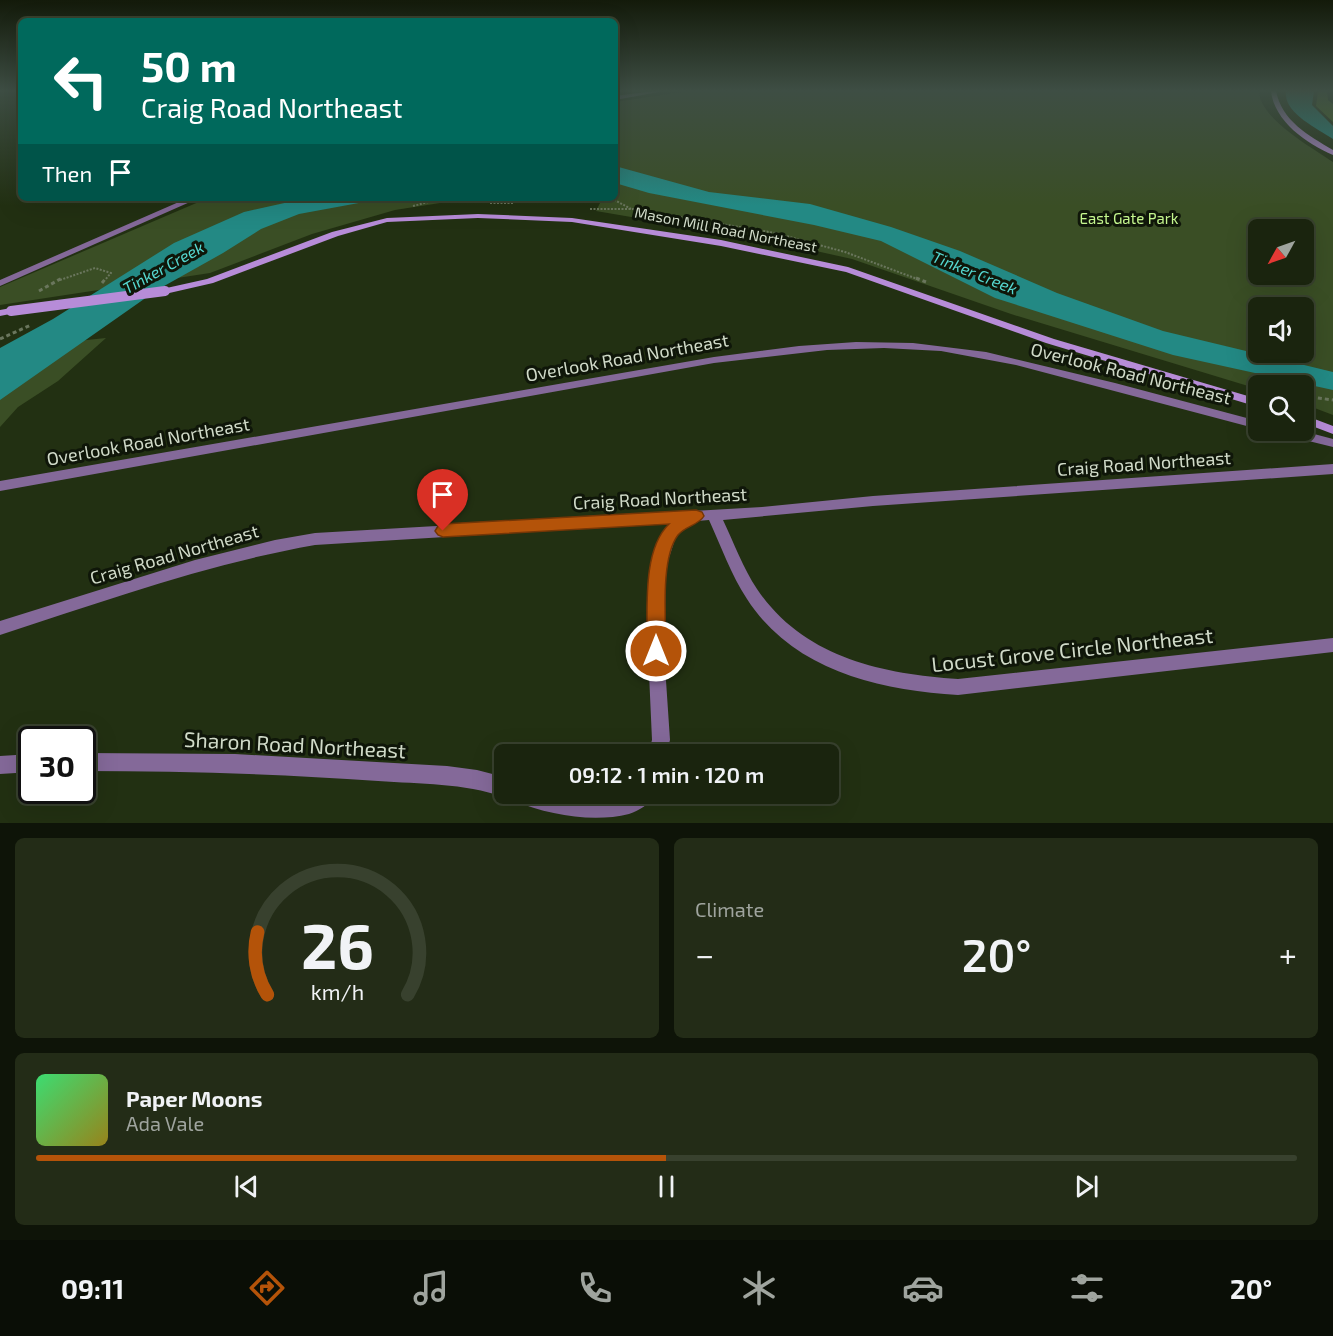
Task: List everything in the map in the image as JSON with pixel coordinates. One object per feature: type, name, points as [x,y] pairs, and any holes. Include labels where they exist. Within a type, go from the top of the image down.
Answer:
[{"type":"street","points":[[1299,129],[1333,153]]},
{"type":"street","points":[[0,283],[187,201]]},
{"type":"street","name":"Mason Mill Road Northeast","points":[[5,312],[165,291],[210,281],[335,234],[387,220],[477,216],[572,220],[721,243],[848,270],[1059,344],[1248,400]]},
{"type":"street","name":"Overlook Road Northeast","points":[[0,486],[714,360],[761,353],[853,345],[910,346],[974,353],[1125,389],[1248,422]]},
{"type":"street","points":[[1314,423],[1333,430]]},
{"type":"street","points":[[1314,438],[1333,443]]},
{"type":"street","name":"Craig Road Northeast","points":[[0,628],[219,558],[273,545],[315,539],[714,515],[873,501],[1333,469]]},
{"type":"street","name":"Locust Grove Circle Northeast","points":[[714,515],[735,562],[764,610],[789,634],[813,651],[841,666],[879,679],[919,686],[958,687],[1333,645]]},
{"type":"street","points":[[660,744],[656,651],[658,567],[670,533],[680,523],[696,516]]},
{"type":"street","name":"Sharon Road Northeast","points":[[96,762],[171,761],[329,767],[423,774],[494,784]]},
{"type":"street","points":[[0,765],[18,764]]},
{"type":"street","points":[[547,804],[589,820],[608,821],[627,813],[638,804]]},
{"type":"path","points":[[408,207],[432,201]]},
{"type":"path","points":[[617,201],[632,209]]},
{"type":"path","points":[[1314,397],[1333,400]]},
{"type":"green space","name":"East Gate Park","points":[[618,129],[1286,129],[1333,162],[1333,415],[1314,408],[1314,375],[1248,375],[1248,386],[1011,314],[852,259],[771,241],[596,211],[601,201],[618,201]]},
{"type":"green space","points":[[201,201],[502,201],[440,203],[395,210],[312,234],[210,273],[0,305],[0,287]]},
{"type":"green space","points":[[106,338],[58,381],[18,407],[0,427],[0,349]]},
{"type":"water","points":[[1317,129],[1333,129],[1333,139]]},
{"type":"water","name":"Tinker Creek","points":[[618,167],[709,192],[810,204],[891,227],[960,251],[1057,293],[1163,331],[1248,352],[1248,363],[1296,363],[1333,372],[1333,390],[1314,386],[1314,375],[1264,375],[1173,355],[995,298],[881,241],[814,225],[649,193],[618,184]]},
{"type":"water","name":"Tinker Creek","points":[[294,201],[370,201],[299,214],[261,229],[157,290],[0,400],[0,348],[53,319],[174,243],[244,212]]},
{"type":"route","points":[[443,531],[696,516],[680,523],[666,538],[658,567],[656,651]]}]
